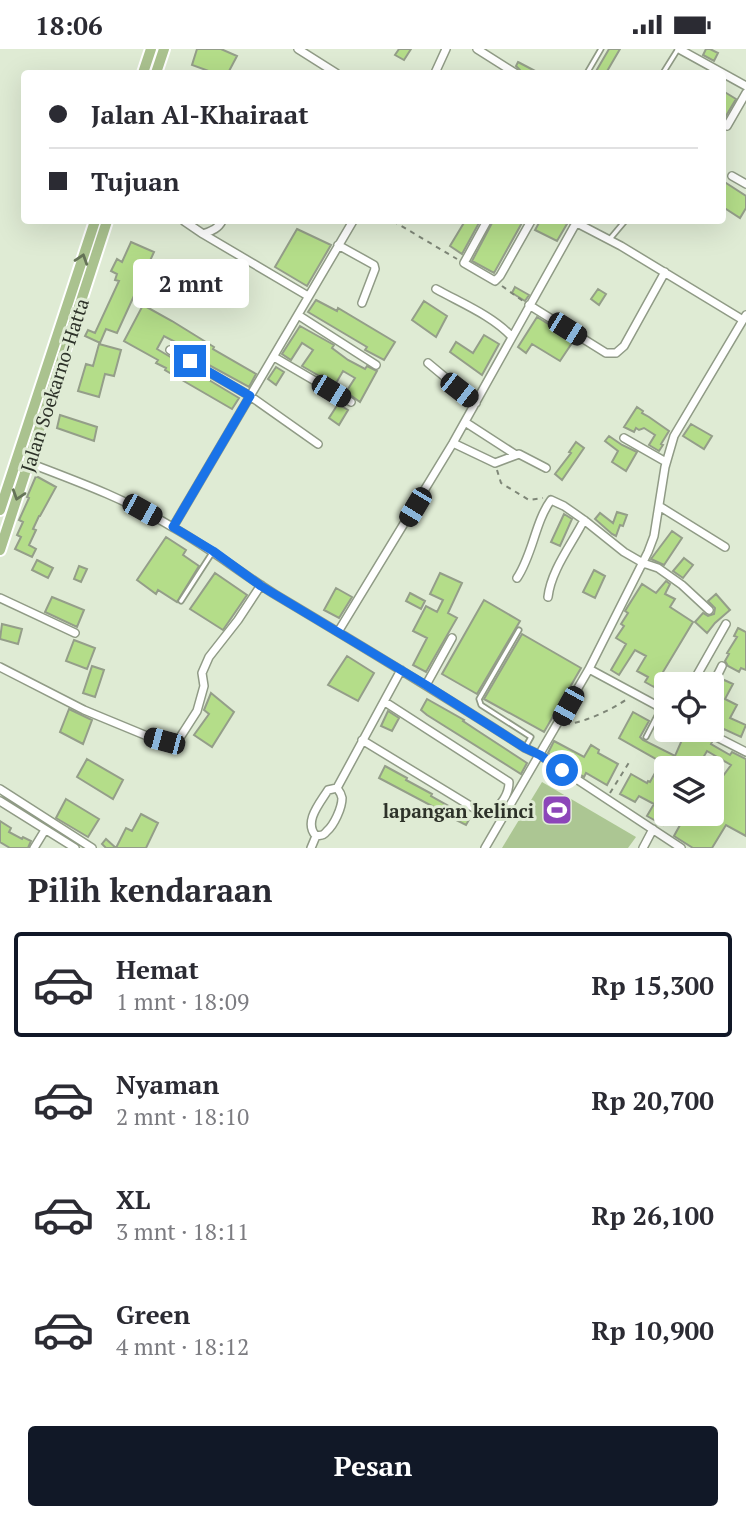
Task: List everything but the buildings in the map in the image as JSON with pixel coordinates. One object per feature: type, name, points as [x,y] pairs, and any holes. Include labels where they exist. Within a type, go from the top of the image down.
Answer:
[{"type":"main road","points":[[144,70],[151,49]]},
{"type":"main road","points":[[157,70],[163,49]]},
{"type":"main road","name":"Jalan Soekarno-Hatta","points":[[0,510],[94,224]]},
{"type":"main road","name":"Jalan Soekarno-Hatta","points":[[0,550],[106,224]]},
{"type":"street","points":[[298,49],[331,70]]},
{"type":"street","points":[[436,70],[446,49]]},
{"type":"street","points":[[477,49],[510,70]]},
{"type":"street","points":[[679,49],[710,70]]},
{"type":"street","points":[[726,76],[745,83]]},
{"type":"street","points":[[727,126],[746,93]]},
{"type":"street","points":[[732,176],[746,184]]},
{"type":"street","points":[[188,224],[308,296]]},
{"type":"street","points":[[202,234],[221,224]]},
{"type":"street","points":[[173,527],[351,224]]},
{"type":"street","points":[[485,224],[464,264],[495,281],[529,224]]},
{"type":"street","points":[[338,632],[453,443],[529,305],[578,224]]},
{"type":"street","points":[[485,848],[558,725],[643,563],[654,536],[666,462],[674,436],[745,318],[581,224]]},
{"type":"street","points":[[338,245],[374,265],[375,269],[362,303]]},
{"type":"street","points":[[529,305],[606,353],[616,353],[624,345],[665,272]]},
{"type":"street","points":[[436,289],[492,320],[512,337]]},
{"type":"street","points":[[298,315],[376,365]]},
{"type":"street","points":[[738,329],[746,334]]},
{"type":"street","points":[[170,350],[250,396],[318,444]]},
{"type":"street","points":[[274,357],[351,402]]},
{"type":"street","points":[[428,363],[475,403]]},
{"type":"street","points":[[465,422],[516,455]]},
{"type":"street","points":[[624,438],[666,462]]},
{"type":"street","points":[[453,443],[495,463],[522,455],[546,468]]},
{"type":"street","points":[[29,463],[120,499],[173,527],[213,551],[261,586],[540,755],[681,848]]},
{"type":"street","points":[[517,578],[551,501],[564,506],[624,552],[658,568],[709,610]]},
{"type":"street","points":[[659,506],[725,547]]},
{"type":"street","points":[[548,597],[555,572],[584,520]]},
{"type":"street","points":[[0,667],[84,710],[147,736],[174,742],[179,739],[197,711],[204,686],[202,673],[209,657],[261,586]]},
{"type":"street","points":[[0,599],[75,633]]},
{"type":"street","points":[[699,672],[726,624]]},
{"type":"street","points":[[426,685],[452,638]]},
{"type":"street","points":[[719,672],[722,666]]},
{"type":"street","points":[[589,669],[654,705]]},
{"type":"street","points":[[316,836],[310,824],[313,816],[328,790],[337,788],[401,670]]},
{"type":"street","points":[[362,740],[482,813],[492,813],[501,804],[509,790],[509,782],[385,702]]},
{"type":"street","points":[[724,741],[746,752]]},
{"type":"street","points":[[316,836],[328,831],[338,812],[342,801],[337,788]]},
{"type":"street","points":[[0,789],[92,848]]},
{"type":"street","points":[[0,801],[75,848]]},
{"type":"street","points":[[34,848],[46,829]]},
{"type":"street","points":[[643,848],[653,829]]},
{"type":"street","points":[[311,848],[316,836]]},
{"type":"lane","points":[[589,70],[601,49]]},
{"type":"lane","points":[[665,70],[679,49]]},
{"type":"lane","points":[[609,240],[622,224]]},
{"type":"lane","points":[[181,601],[213,551]]},
{"type":"lane","points":[[519,630],[480,699],[481,705],[531,737],[525,748]]},
{"type":"lane","points":[[646,737],[654,725]]},
{"type":"path","points":[[398,224],[464,264]]},
{"type":"path","points":[[495,281],[529,305]]},
{"type":"path","points":[[495,463],[501,483],[530,500],[541,498],[551,501]]},
{"type":"path","points":[[558,725],[579,723],[616,707],[633,694]]},
{"type":"path","points":[[606,800],[630,761]]},
{"type":"green space","name":"lapangan kelinci","points":[[542,782],[636,837],[628,848],[502,848]]},
{"type":"place","name":"lapangan kelinci","points":[[557,810]]},
{"type":"route","points":[[190,361],[250,396],[173,527],[213,551],[261,586],[562,770]]}]
